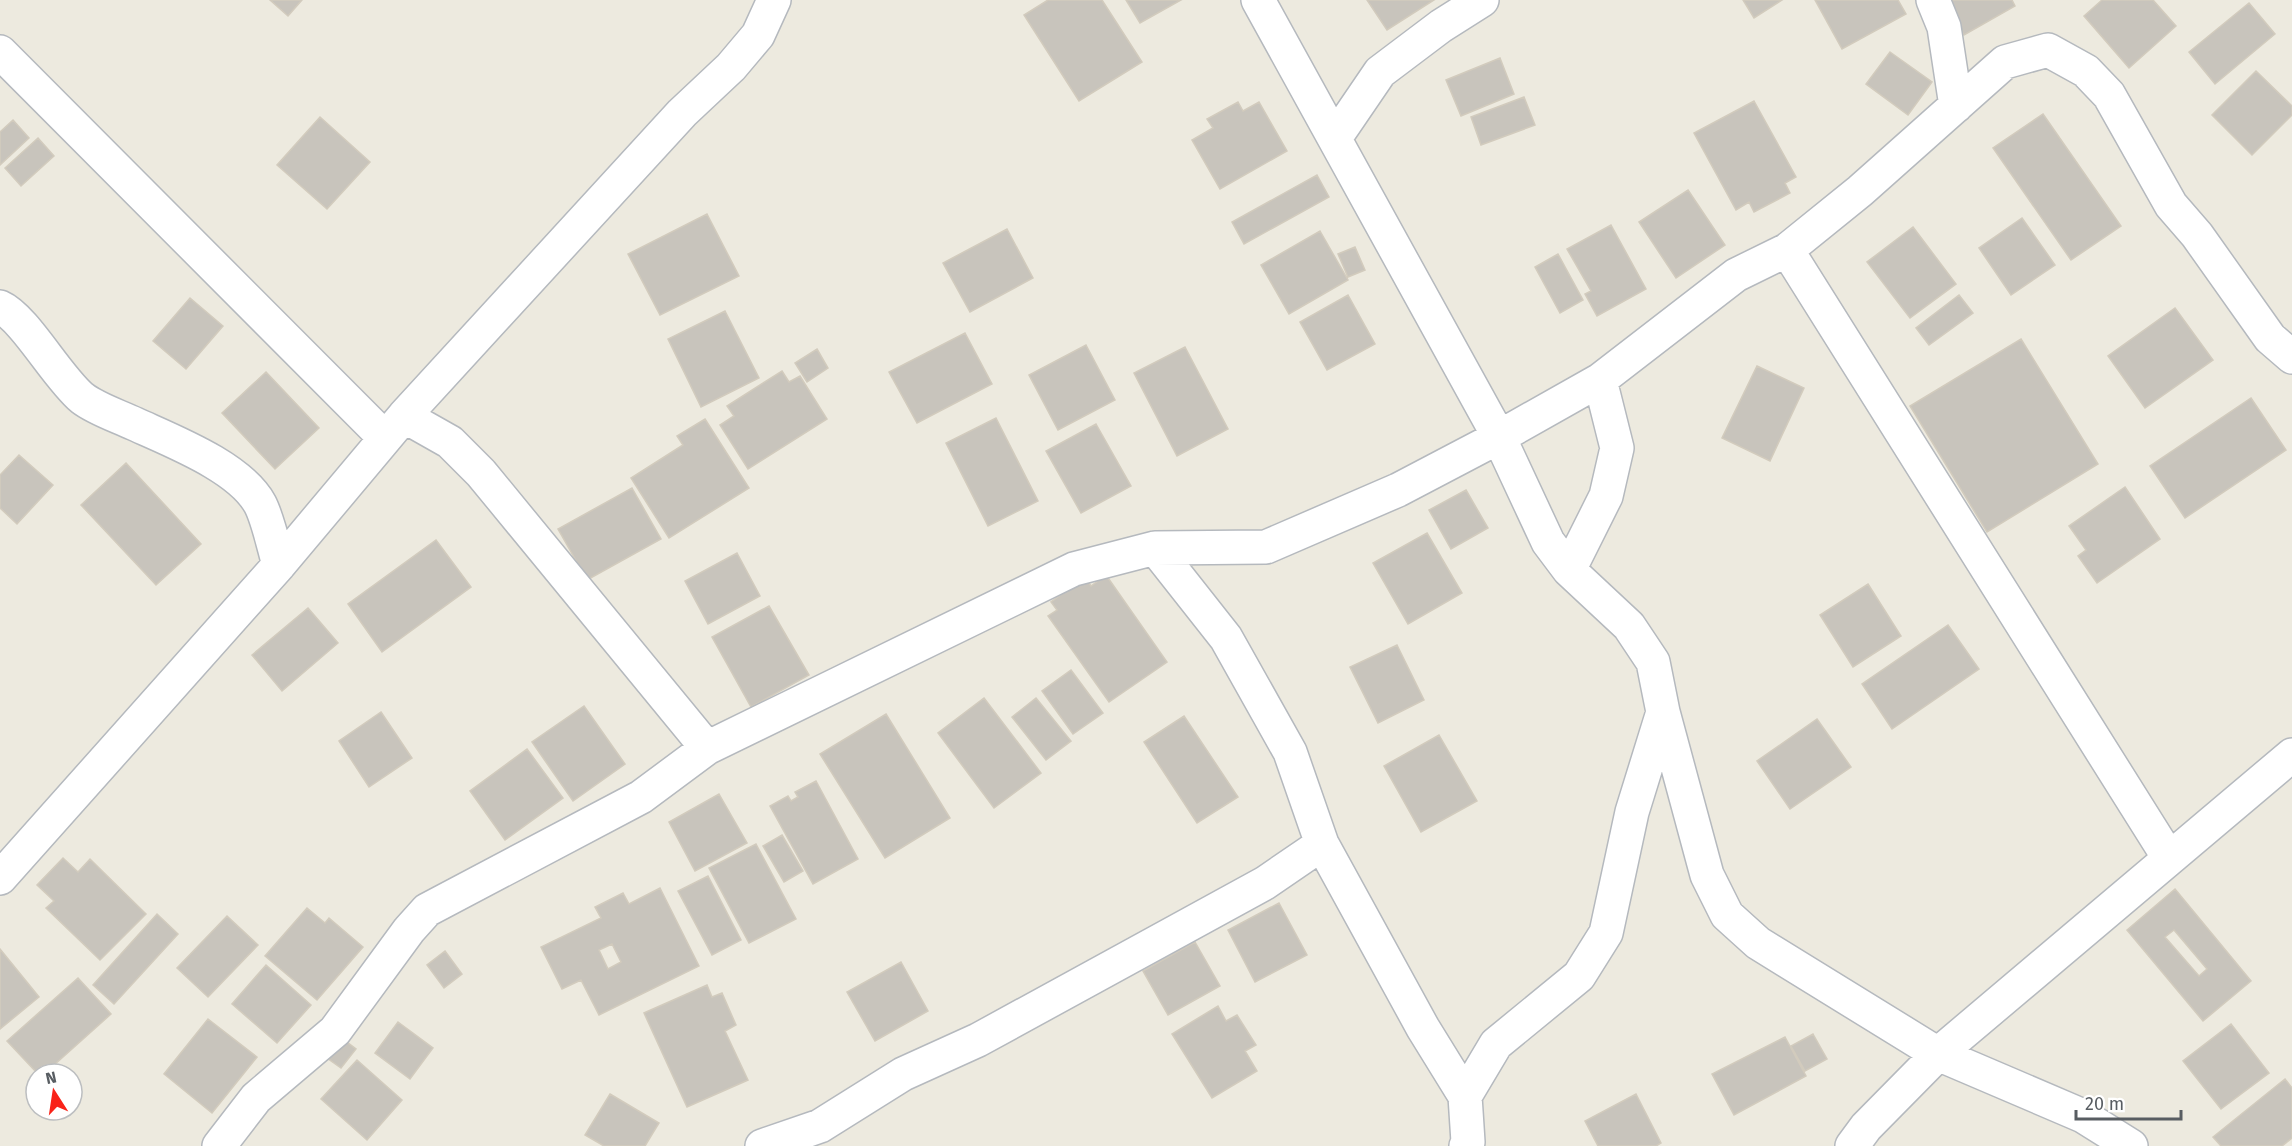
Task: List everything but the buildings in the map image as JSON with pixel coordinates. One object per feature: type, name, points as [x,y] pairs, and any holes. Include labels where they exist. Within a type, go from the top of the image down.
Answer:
[{"type":"street","points":[[0,878],[279,565],[394,427],[682,113],[731,67],[758,35],[774,0]]},
{"type":"street","points":[[1258,0],[1499,437],[1548,542],[1569,570],[1629,626],[1653,662],[1663,712],[1707,875],[1727,915],[1758,943],[1938,1054],[2083,1116],[2131,1146]]},
{"type":"street","points":[[1335,138],[1380,72],[1441,26],[1482,0]]},
{"type":"street","points":[[1933,0],[1944,27],[1956,106]]},
{"type":"street","points":[[219,1146],[256,1098],[335,1031],[409,930],[427,910],[641,797],[707,748],[1074,569],[1155,548],[1266,547],[1398,490],[1499,437],[1600,380],[1736,275],[1787,250],[1860,191],[2005,63],[2048,50],[2086,71],[2109,95],[2171,205],[2197,235],[2270,338],[2292,357]]},
{"type":"street","points":[[0,52],[394,427],[450,442],[481,473],[707,748]]},
{"type":"street","points":[[1787,250],[2169,858]]},
{"type":"street","points":[[0,307],[7,310],[23,327],[68,386],[85,400],[206,457],[244,484],[260,504],[279,565]]},
{"type":"street","points":[[1569,570],[1606,496],[1617,448],[1600,380]]},
{"type":"street","points":[[1155,548],[1226,638],[1290,752],[1322,844],[1423,1028],[1465,1096],[1468,1142],[1466,1146]]},
{"type":"street","points":[[1465,1096],[1496,1044],[1579,976],[1606,933],[1632,812],[1663,712]]},
{"type":"street","points":[[1852,1146],[1866,1127],[1938,1054],[2292,755]]},
{"type":"street","points":[[762,1146],[820,1126],[903,1074],[978,1040],[1265,883],[1322,844]]}]
